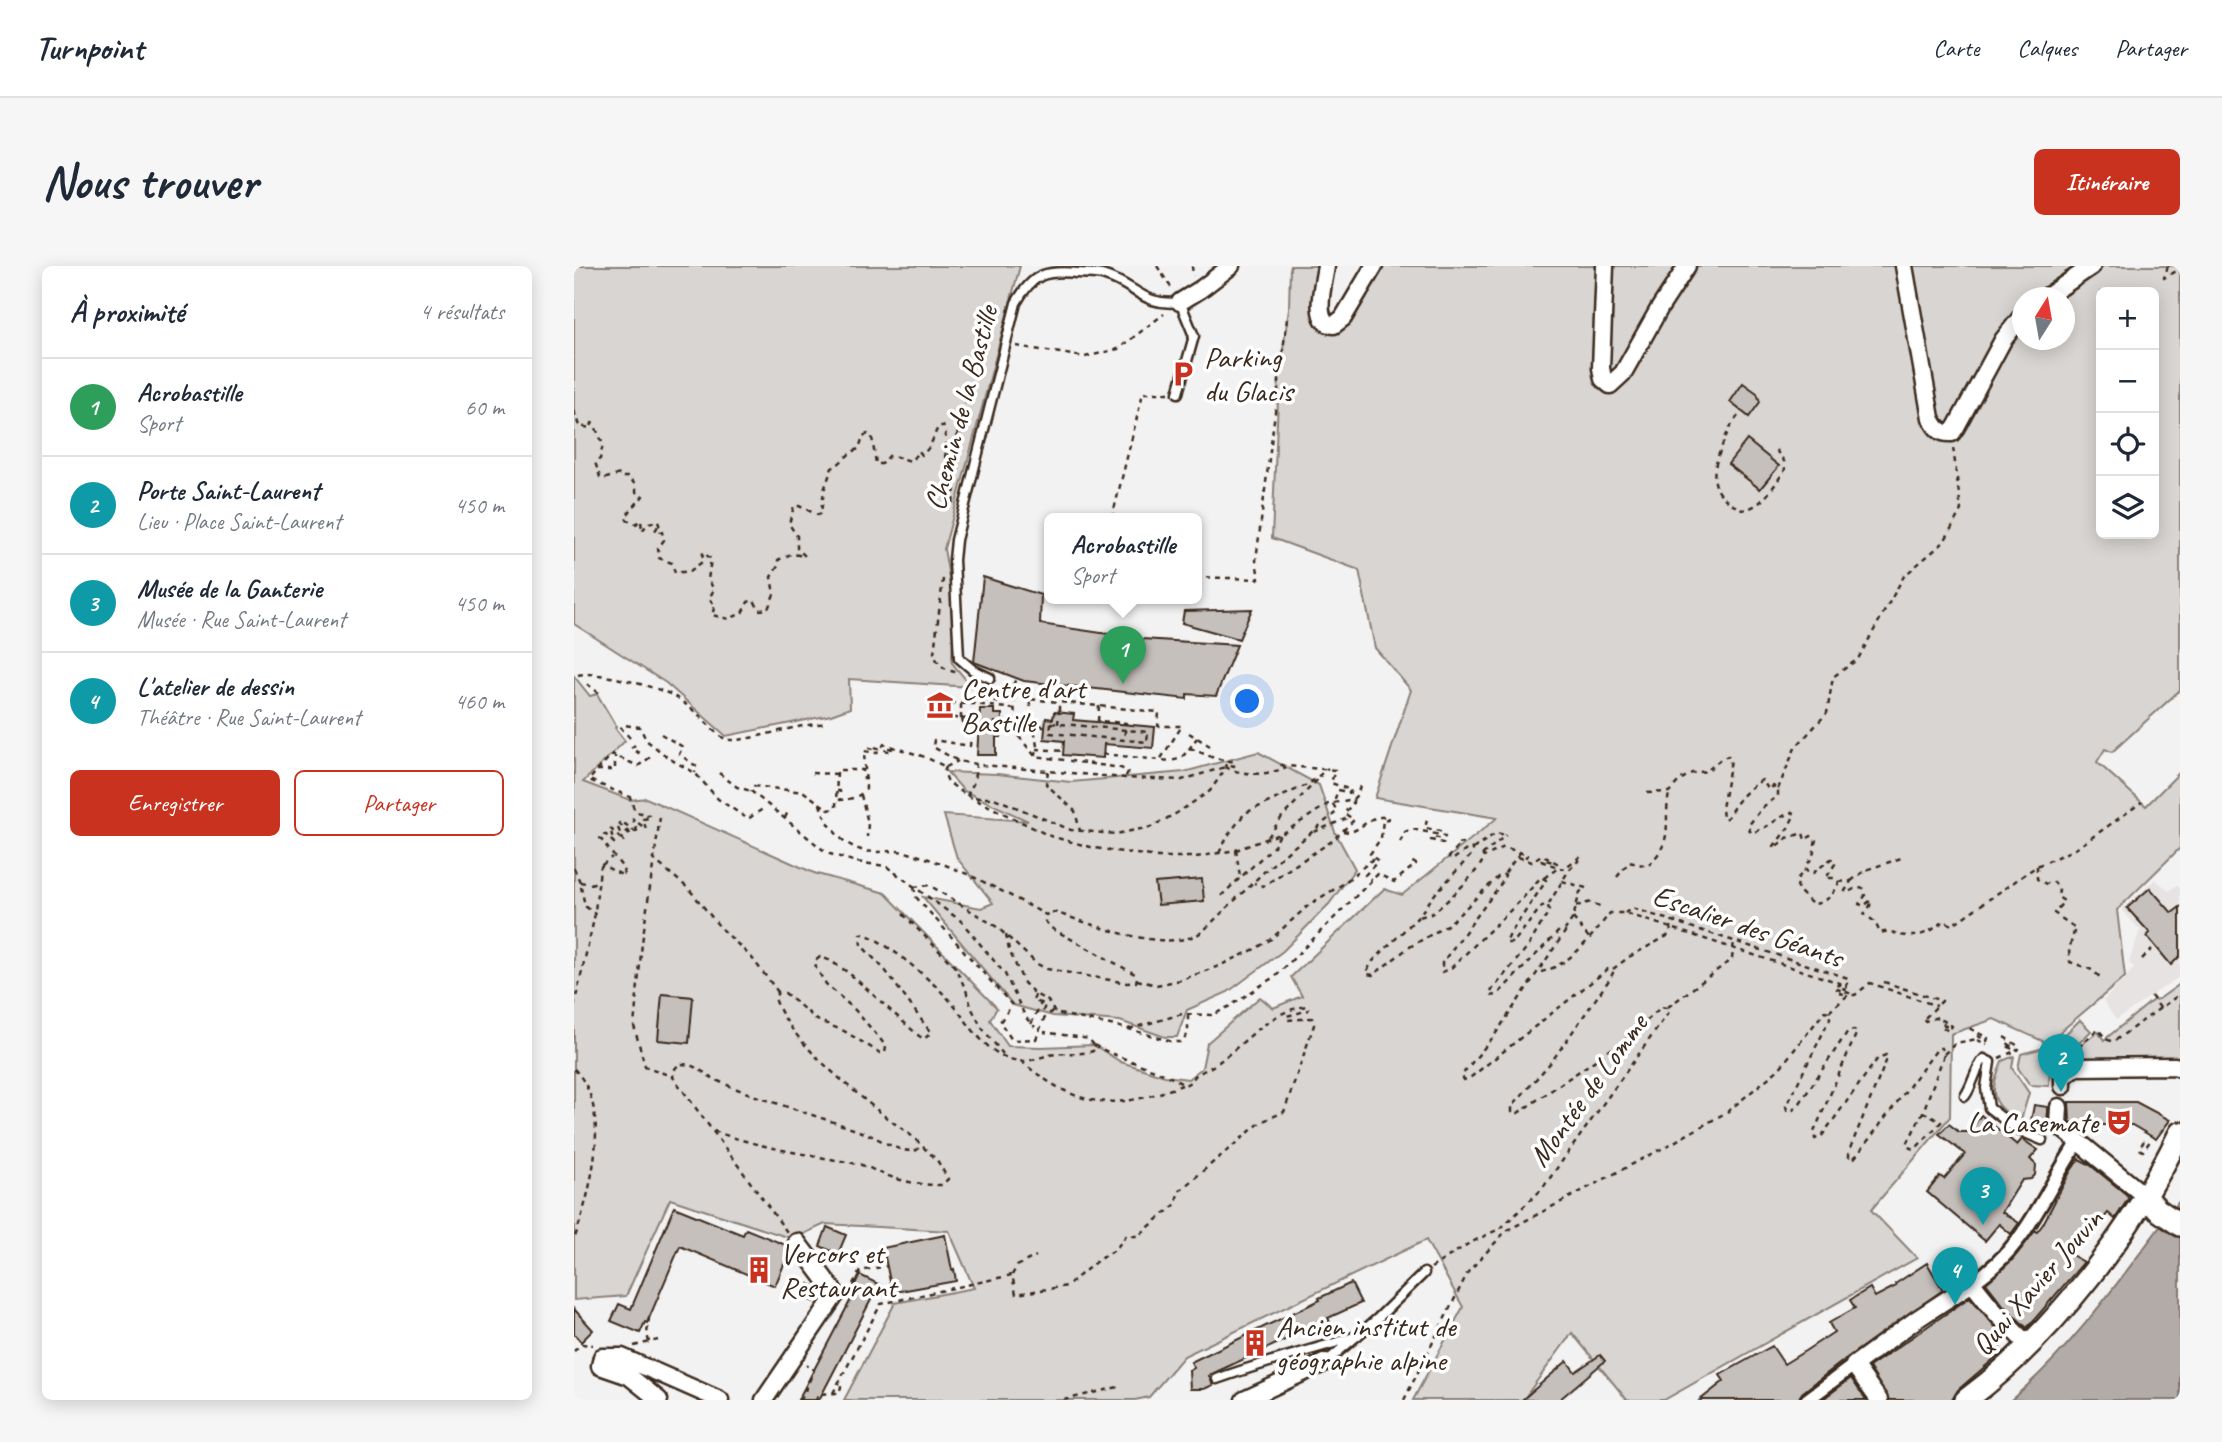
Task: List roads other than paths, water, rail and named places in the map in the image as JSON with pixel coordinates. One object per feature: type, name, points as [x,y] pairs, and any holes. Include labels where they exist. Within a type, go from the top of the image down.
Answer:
[{"type":"main road","name":"Quai Xavier Jouvin","points":[[1966,1400],[1984,1387],[2027,1345],[2097,1266],[2149,1201],[2180,1133]]},
{"type":"main road","points":[[2149,1201],[2180,1225]]},
{"type":"street","points":[[1180,302],[1231,266]]},
{"type":"street","points":[[1326,266],[1320,313],[1322,321],[1327,325],[1334,325],[1343,318],[1374,266]]},
{"type":"street","points":[[1605,266],[1601,368],[1603,379],[1610,385],[1623,373],[1687,266]]},
{"type":"street","points":[[1904,266],[1931,418],[1936,428],[1945,434],[1952,433],[2003,340],[2012,329]]},
{"type":"street","points":[[2061,287],[2092,266]]},
{"type":"street","points":[[2066,1075],[2076,1068],[2180,1068]]},
{"type":"street","points":[[2059,1107],[2057,1125],[2149,1201]]},
{"type":"street","points":[[1807,1400],[1917,1319],[1972,1283],[2021,1238],[2078,1142]]},
{"type":"street","points":[[764,1400],[836,1294],[797,1242]]},
{"type":"street","points":[[1972,1283],[2027,1345]]},
{"type":"street","points":[[659,1400],[629,1376],[600,1366],[602,1357],[622,1357],[720,1400]]},
{"type":"street","points":[[1244,1400],[1326,1362]]},
{"type":"street","points":[[1854,1365],[1879,1400]]},
{"type":"lane","name":"Chemin de la Bastille","points":[[988,677],[973,670],[959,658],[954,560],[965,496],[1016,303],[1025,287],[1046,272],[1106,276],[1153,301],[1165,304],[1180,302]]},
{"type":"lane","points":[[1178,393],[1194,335],[1180,302]]},
{"type":"lane","points":[[1965,1096],[1973,1085],[1980,1062],[1984,1059],[1990,1062],[1986,1088],[1989,1108],[2018,1130],[2042,1140]]},
{"type":"lane","points":[[1326,1362],[1424,1273]]},
{"type":"lane","points":[[1217,1380],[1260,1363],[1357,1336]]},
{"type":"place","name":"Parking du Glacis","points":[[1183,374]]},
{"type":"place","name":"Acrobastille","points":[[1123,684]]},
{"type":"place","name":"Centre d'art Bastille","points":[[940,705]]},
{"type":"place","name":"Porte Saint-Laurent","points":[[2061,1092]]},
{"type":"place","name":"La Casemate","points":[[2119,1122]]},
{"type":"place","name":"Musée de la Ganterie","points":[[1983,1225]]},
{"type":"place","name":"Vercors et Restaurant","points":[[759,1270]]},
{"type":"place","name":"L'atelier de dessin","points":[[1955,1305]]},
{"type":"place","name":"Ancien institut de géographie alpine","points":[[1255,1343]]}]
